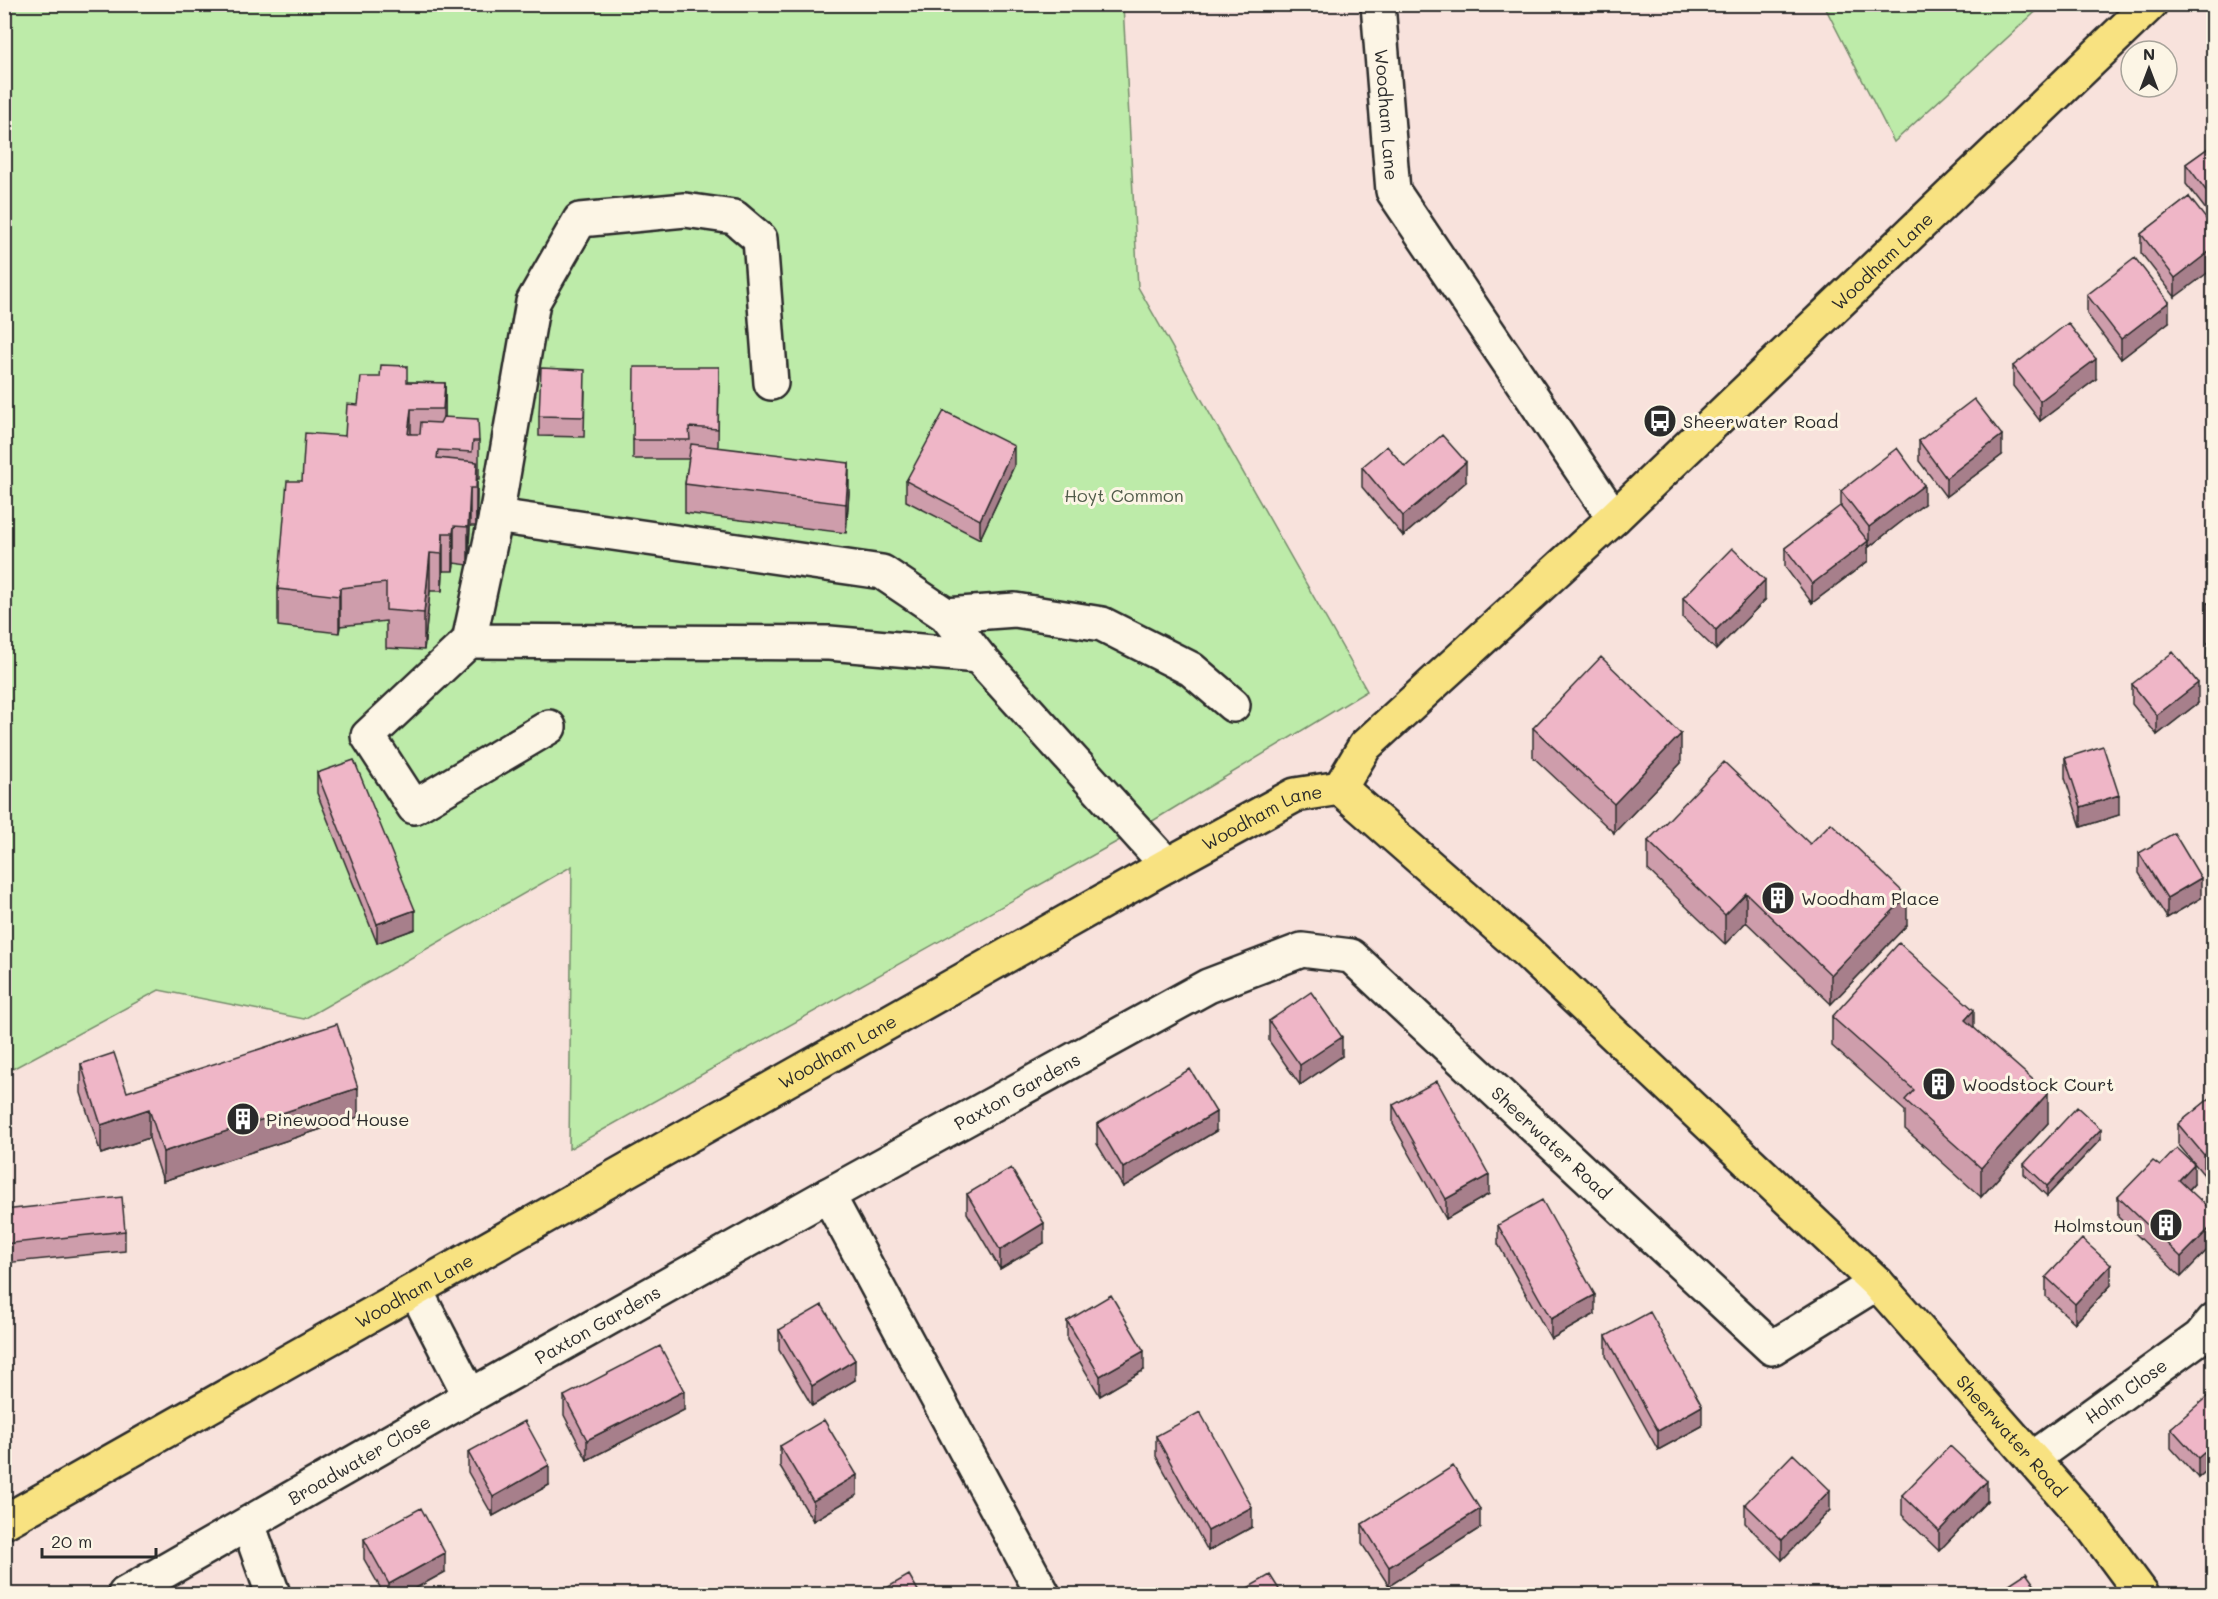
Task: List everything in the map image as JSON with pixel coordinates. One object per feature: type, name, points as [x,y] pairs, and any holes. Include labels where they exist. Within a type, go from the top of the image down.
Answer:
[{"type":"main road","name":"Woodham Lane","points":[[4,1522],[1167,865],[1295,795],[1340,788],[1365,746],[1614,518],[2150,4]]},
{"type":"main road","name":"Sheerwater Road","points":[[1340,788],[1527,952],[1877,1283],[2092,1528],[2142,1594]]},
{"type":"street","name":"Woodham Lane","points":[[1378,4],[1393,191],[1614,518]]},
{"type":"street","points":[[549,727],[414,807],[368,736],[469,641],[496,516],[533,302],[580,220],[685,210],[734,217],[760,239],[771,383]]},
{"type":"street","points":[[496,516],[882,572],[946,615],[978,656],[1167,865]]},
{"type":"street","points":[[946,615],[1015,610],[1102,624],[1191,669],[1233,705]]},
{"type":"street","points":[[469,641],[829,643],[978,656]]},
{"type":"street","name":"Sheerwater Road","points":[[1208,986],[1302,950],[1351,956],[1772,1348],[1877,1283]]},
{"type":"street","name":"Paxton Gardens","points":[[470,1396],[828,1195],[1208,986]]},
{"type":"street","points":[[828,1195],[1043,1594]]},
{"type":"street","points":[[416,1291],[470,1396]]},
{"type":"street","name":"Holm Close","points":[[2032,1459],[2200,1337],[2214,1320]]},
{"type":"street","name":"Broadwater Close","points":[[125,1594],[470,1396]]},
{"type":"street","points":[[248,1524],[273,1594]]},
{"type":"green space","name":"Hoyt Common","points":[[5,5],[1123,5],[1138,287],[1367,691],[1136,831],[569,1149],[572,866],[304,1019],[159,990],[5,1073]]},
{"type":"green space","points":[[1824,5],[2043,5],[1894,142]]},
{"type":"building","points":[[2214,144],[2214,201],[2186,164]]},
{"type":"building","points":[[2189,197],[2214,229],[2214,248],[2175,278],[2141,234]]},
{"type":"building","points":[[2135,258],[2169,302],[2121,339],[2087,295]]},
{"type":"building","points":[[2068,323],[2096,359],[2040,401],[2013,366]]},
{"type":"building","points":[[381,365],[407,366],[407,382],[445,383],[443,409],[411,409],[408,434],[420,434],[421,422],[440,423],[443,417],[478,419],[479,441],[473,441],[472,452],[438,450],[437,458],[477,462],[476,488],[470,488],[468,527],[454,526],[453,533],[443,533],[442,554],[430,553],[424,613],[386,610],[386,583],[340,588],[339,596],[278,589],[287,481],[302,481],[305,433],[345,436],[347,404],[358,405],[361,377],[380,377]]},
{"type":"building","points":[[634,367],[719,367],[718,429],[689,427],[690,440],[633,440]]},
{"type":"building","points":[[541,368],[585,370],[584,417],[539,416]]},
{"type":"building","points":[[1974,399],[2002,435],[1946,478],[1919,441]]},
{"type":"building","points":[[944,411],[1014,446],[980,520],[906,481]]},
{"type":"building","points":[[1442,435],[1466,462],[1403,516],[1362,467],[1387,446],[1405,467]]},
{"type":"building","points":[[691,444],[849,463],[846,504],[685,484]]},
{"type":"building","points":[[1897,448],[1924,485],[1869,527],[1841,491]]},
{"type":"building","points":[[1840,506],[1868,541],[1812,584],[1785,548]]},
{"type":"building","points":[[1732,548],[1765,580],[1716,630],[1683,598]]},
{"type":"building","points":[[2207,603],[2214,603],[2214,643],[2207,643]]},
{"type":"building","points":[[2173,652],[2198,683],[2157,715],[2132,684]]},
{"type":"building","points":[[1601,657],[1681,734],[1614,804],[1533,728]]},
{"type":"building","points":[[2103,746],[2119,795],[2081,807],[2065,758]]},
{"type":"building","points":[[354,760],[415,910],[377,924],[317,773]]},
{"type":"building","name":"Woodham Place","points":[[1724,762],[1810,844],[1831,823],[1907,896],[1831,975],[1746,893],[1725,915],[1648,841]]},
{"type":"building","points":[[2174,833],[2201,878],[2167,898],[2139,853]]},
{"type":"building","name":"Woodstock Court","points":[[1899,943],[1974,1010],[1965,1020],[2048,1093],[1981,1168],[1905,1100],[1914,1090],[1832,1017]]},
{"type":"building","points":[[1311,992],[1342,1037],[1300,1065],[1269,1021]]},
{"type":"building","points":[[337,1024],[358,1088],[163,1152],[149,1109],[101,1125],[81,1064],[114,1053],[127,1092]]},
{"type":"building","points":[[1190,1069],[1216,1112],[1123,1168],[1097,1124]]},
{"type":"building","points":[[1437,1081],[1489,1175],[1446,1199],[1393,1105]]},
{"type":"building","points":[[2214,1095],[2214,1147],[2204,1155],[2178,1124]]},
{"type":"building","points":[[2077,1107],[2101,1129],[2047,1186],[2024,1164]]},
{"type":"building","name":"Holmstoun","points":[[2177,1148],[2194,1164],[2179,1180],[2214,1213],[2214,1224],[2181,1257],[2118,1197],[2153,1161],[2160,1166]]},
{"type":"building","points":[[1011,1168],[1044,1223],[1000,1250],[967,1194]]},
{"type":"building","points":[[122,1197],[125,1231],[4,1244],[4,1210]]},
{"type":"building","points":[[1542,1200],[1595,1295],[1551,1319],[1498,1225]]},
{"type":"building","points":[[2082,1239],[2111,1265],[2075,1304],[2046,1277]]},
{"type":"building","points":[[1111,1295],[1144,1351],[1100,1376],[1067,1321]]},
{"type":"building","points":[[822,1305],[855,1360],[812,1386],[779,1330]]},
{"type":"building","points":[[1650,1312],[1702,1406],[1658,1431],[1606,1336]]},
{"type":"building","points":[[660,1346],[684,1391],[587,1440],[564,1396]]},
{"type":"building","points":[[2210,1394],[2214,1397],[2214,1444],[2198,1458],[2171,1428]]},
{"type":"building","points":[[1200,1412],[1252,1507],[1208,1531],[1156,1436]]},
{"type":"building","points":[[824,1420],[857,1475],[813,1501],[780,1446]]},
{"type":"building","points":[[525,1421],[549,1465],[493,1497],[468,1452]]},
{"type":"building","points":[[1950,1446],[1987,1481],[1939,1531],[1902,1495]]},
{"type":"building","points":[[1793,1454],[1830,1490],[1782,1540],[1745,1504]]},
{"type":"building","points":[[1453,1466],[1480,1509],[1389,1567],[1362,1524]]},
{"type":"building","points":[[421,1508],[445,1553],[389,1584],[364,1539]]},
{"type":"building","points":[[2026,1573],[2041,1594],[1994,1594]]},
{"type":"building","points":[[909,1575],[920,1594],[876,1594]]},
{"type":"building","points":[[1270,1575],[1282,1594],[1237,1594]]},
{"type":"place","name":"Sheerwater Road","points":[[1660,421]]},
{"type":"place","name":"Woodham Place","points":[[1778,898]]},
{"type":"place","name":"Woodstock Court","points":[[1939,1084]]},
{"type":"place","name":"Pinewood House","points":[[243,1119]]},
{"type":"place","name":"Holmstoun","points":[[2166,1225]]}]
